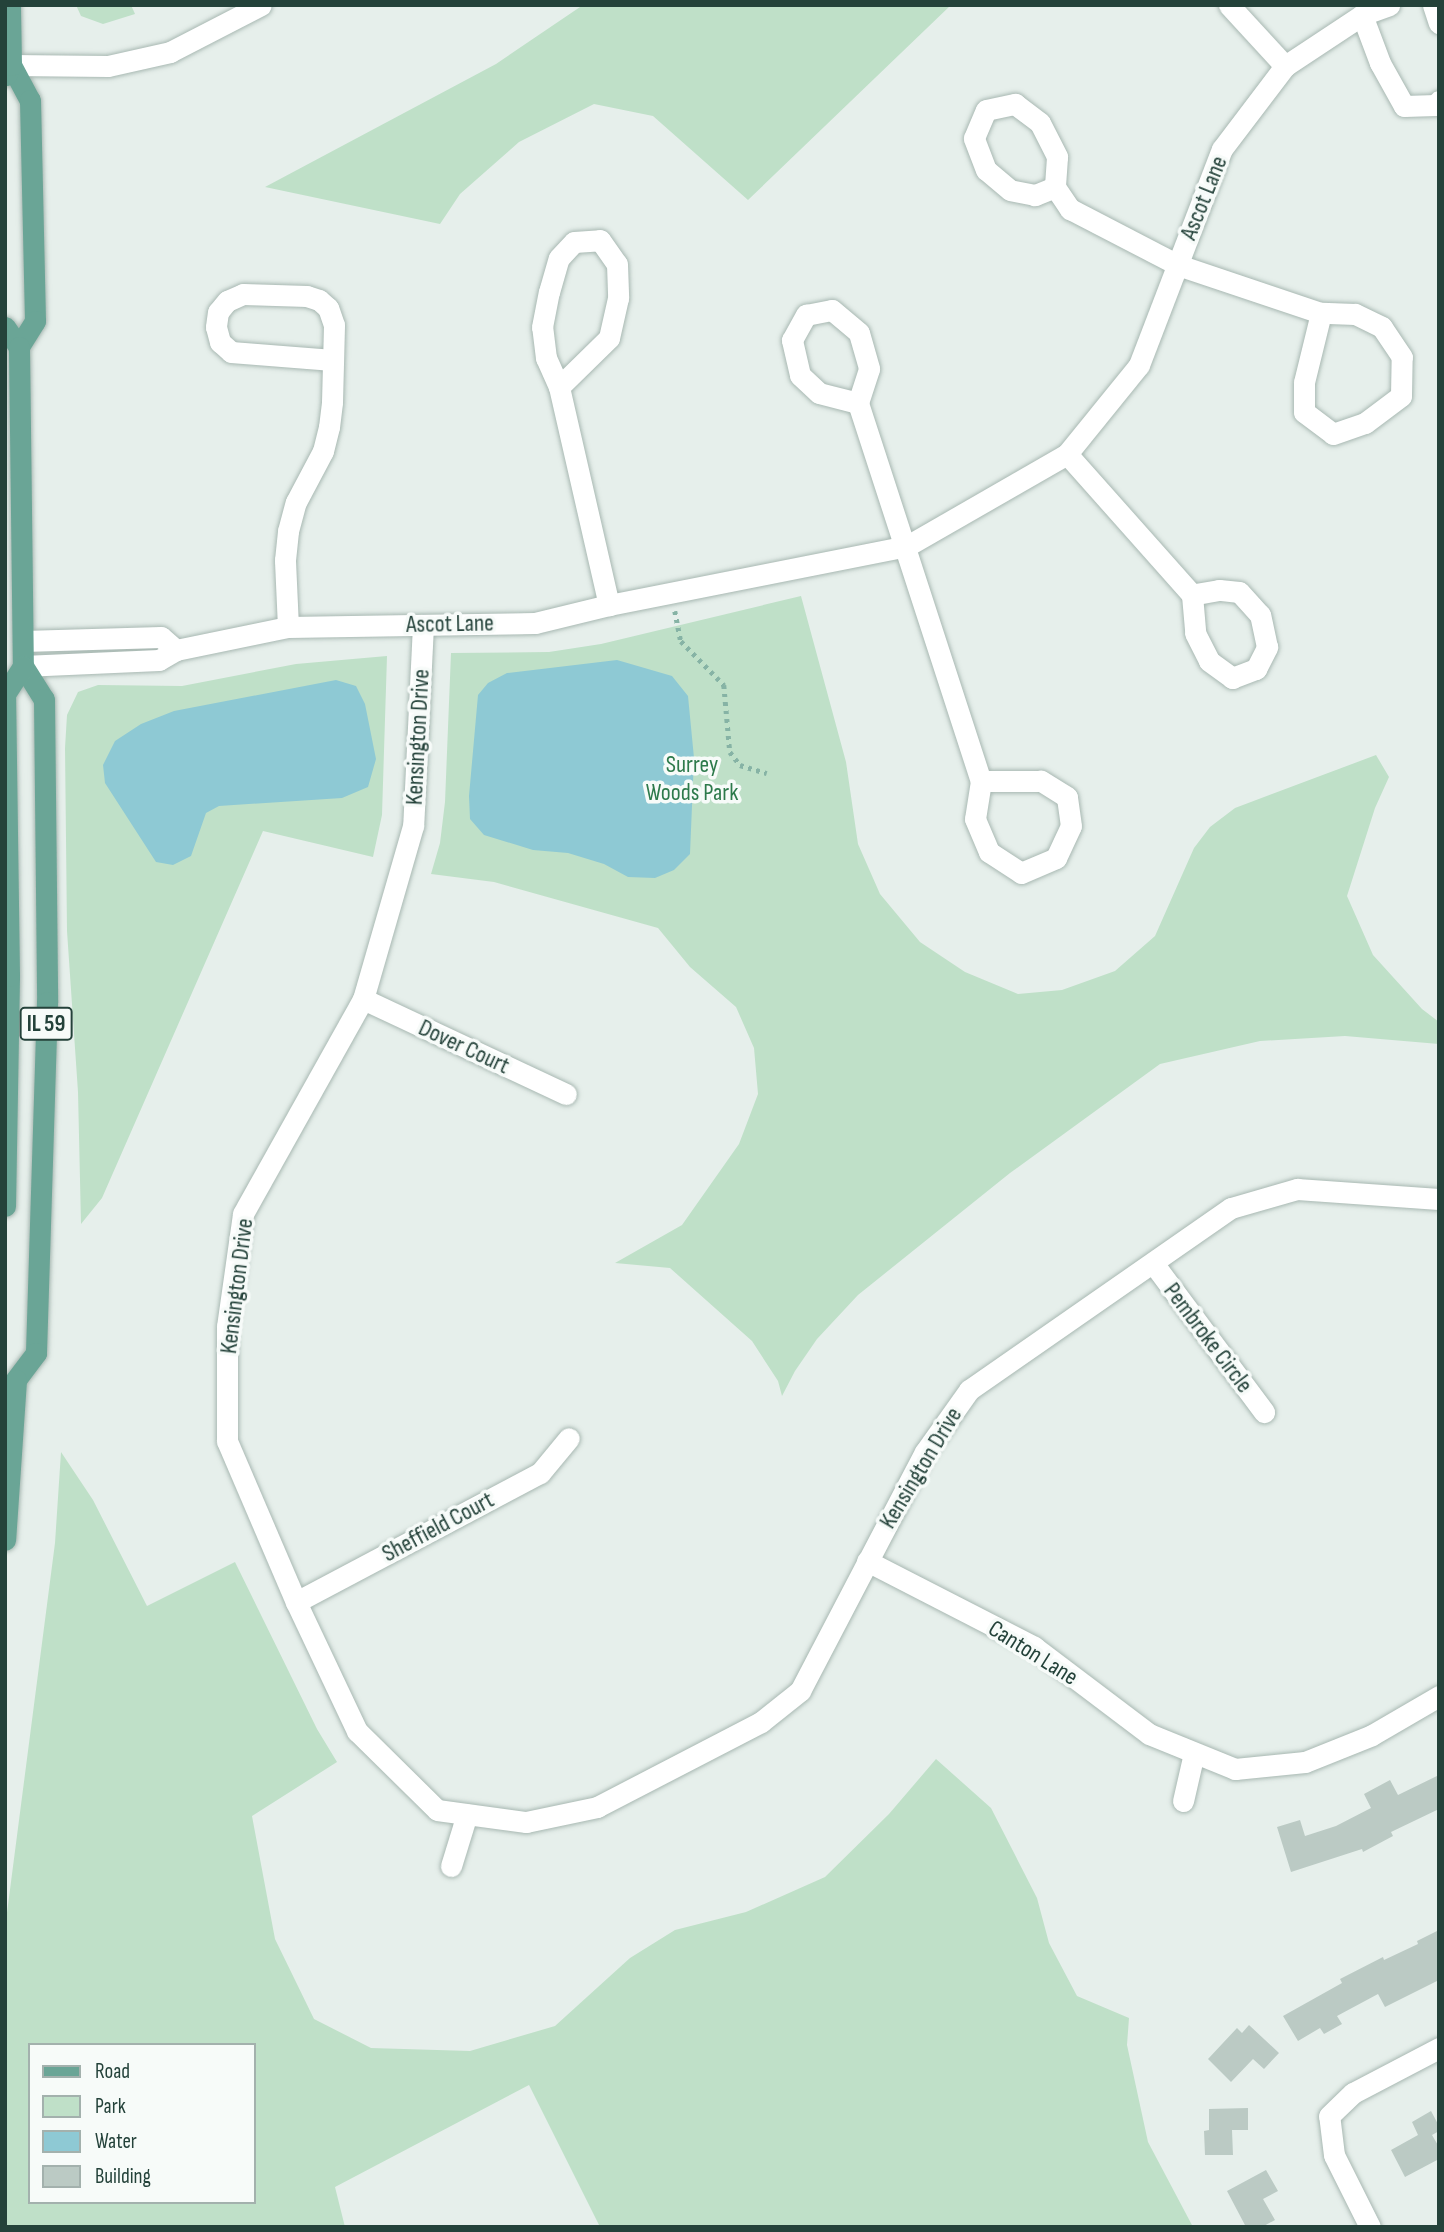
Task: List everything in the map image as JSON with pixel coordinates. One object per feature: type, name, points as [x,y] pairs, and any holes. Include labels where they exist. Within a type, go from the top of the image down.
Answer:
[{"type":"main road","points":[[10,5],[8,71],[30,100],[36,321],[19,347],[23,666]]},
{"type":"main road","points":[[5,327],[19,347]]},
{"type":"main road","name":"IL 59","points":[[5,1206],[9,976],[5,694],[23,666],[44,699],[47,1002],[36,1353],[10,1373],[5,1540]]},
{"type":"street","points":[[8,71],[108,66],[170,52],[261,5]]},
{"type":"street","points":[[1229,5],[1285,66]]},
{"type":"street","name":"Ascot Lane","points":[[23,666],[159,660],[176,650],[288,627],[535,623],[609,605],[907,546],[1067,454],[1139,365],[1222,149],[1285,66],[1363,15],[1389,5]]},
{"type":"street","points":[[1433,5],[1439,23]]},
{"type":"street","points":[[1363,15],[1380,64],[1404,106],[1436,105],[1439,101]]},
{"type":"street","points":[[1015,104],[1040,122],[1057,157],[1055,187],[1035,195],[1010,190],[986,170],[974,138],[986,110],[1015,104]]},
{"type":"street","name":"Ascot Lane","points":[[1055,187],[1070,209],[1178,265],[1298,308],[1321,313],[1355,314],[1382,327],[1402,357],[1401,396],[1365,423],[1332,434],[1304,412],[1304,382],[1321,313]]},
{"type":"street","points":[[559,387],[609,338],[618,298],[617,264],[600,240],[574,242],[559,258],[542,327],[546,358],[559,387],[609,605]]},
{"type":"street","points":[[288,627],[285,560],[288,531],[296,502],[323,451],[332,402],[334,325],[328,308],[320,300],[307,296],[243,294],[227,301],[218,312],[216,327],[220,342],[230,352],[332,360]]},
{"type":"street","points":[[858,403],[819,393],[800,375],[792,340],[806,315],[832,310],[859,333],[869,369],[858,403],[907,546],[981,781],[975,819],[989,852],[1021,873],[1056,858],[1071,826],[1067,797],[1041,781],[981,781]]},
{"type":"street","points":[[1067,454],[1192,595]]},
{"type":"street","name":"Kensington Drive","points":[[423,625],[413,826],[363,999],[243,1214],[227,1326],[228,1441],[296,1602],[357,1731],[437,1810],[526,1822],[597,1807],[761,1722],[800,1691],[925,1452],[969,1390],[1231,1208],[1297,1189],[1439,1199]]},
{"type":"street","points":[[23,641],[161,638],[176,650]]},
{"type":"street","name":"Dover Court","points":[[363,999],[566,1094]]},
{"type":"street","name":"Pembroke Circle","points":[[1153,1263],[1264,1412]]},
{"type":"street","name":"Sheffield Court","points":[[296,1602],[540,1473],[569,1438]]},
{"type":"street","name":"Canton Lane","points":[[867,1561],[1034,1647],[1149,1734],[1235,1769],[1305,1762],[1373,1735],[1439,1696]]},
{"type":"street","points":[[1184,1801],[1194,1752]]},
{"type":"street","points":[[450,1866],[467,1814]]},
{"type":"street","points":[[1370,2227],[1334,2155],[1329,2116],[1353,2093],[1439,2048]]},
{"type":"path","points":[[671,593],[681,641],[724,685],[730,752],[740,765],[767,773]]},
{"type":"green space","points":[[76,5],[131,5],[135,14],[103,24],[81,16]]},
{"type":"green space","points":[[583,5],[951,5],[748,200],[653,116],[594,104],[519,142],[460,194],[440,224],[265,187],[496,64]]},
{"type":"green space","name":"Surrey Woods Park","points":[[801,596],[846,762],[858,844],[880,894],[920,942],[965,972],[1018,994],[1062,990],[1115,971],[1155,936],[1194,848],[1210,827],[1235,808],[1376,755],[1389,777],[1375,808],[1347,896],[1373,955],[1422,1009],[1439,1022],[1439,1044],[1345,1036],[1260,1041],[1160,1064],[1010,1173],[858,1295],[817,1339],[782,1396],[778,1381],[752,1341],[670,1268],[615,1263],[682,1225],[739,1144],[758,1094],[754,1048],[736,1007],[690,967],[658,928],[494,882],[431,874],[440,843],[445,802],[451,653],[549,652],[601,644]]},
{"type":"green space","points":[[387,656],[382,815],[373,857],[263,831],[102,1198],[81,1224],[78,1092],[67,931],[65,748],[67,715],[78,692],[98,685],[182,686],[296,664]]},
{"type":"green space","points":[[61,1452],[93,1500],[147,1606],[235,1562],[317,1729],[337,1762],[252,1816],[275,1939],[314,2019],[371,2048],[470,2051],[555,2026],[630,1958],[675,1930],[746,1912],[825,1877],[889,1814],[936,1759],[991,1808],[1037,1898],[1049,1943],[1077,1996],[1129,2018],[1127,2045],[1148,2142],[1193,2227],[600,2227],[529,2085],[335,2187],[345,2227],[5,2227],[5,1928],[55,1543]]},
{"type":"water","points":[[617,660],[672,676],[688,696],[694,758],[690,854],[674,870],[655,878],[628,877],[604,864],[568,853],[533,850],[484,835],[470,819],[469,796],[478,695],[488,683],[507,673]]},
{"type":"water","points":[[336,680],[356,686],[365,704],[376,759],[368,787],[342,798],[219,806],[206,813],[191,856],[173,865],[156,862],[105,783],[103,765],[115,741],[141,724],[174,711]]},
{"type":"building","points":[[1439,1775],[1439,1809],[1391,1832],[1393,1836],[1363,1852],[1362,1849],[1291,1872],[1277,1827],[1300,1820],[1305,1836],[1336,1826],[1371,1808],[1364,1794],[1390,1780],[1398,1795]]},
{"type":"building","points":[[1439,1930],[1439,1980],[1385,2007],[1378,1994],[1337,2016],[1342,2024],[1324,2034],[1320,2028],[1298,2041],[1283,2016],[1342,1983],[1340,1979],[1383,1957],[1384,1960],[1418,1944],[1417,1941]]},
{"type":"building","points":[[1249,2025],[1279,2053],[1264,2069],[1253,2059],[1231,2082],[1208,2059],[1237,2028],[1242,2033]]},
{"type":"building","points":[[1248,2108],[1248,2130],[1232,2130],[1233,2155],[1205,2155],[1204,2131],[1209,2130],[1209,2109]]},
{"type":"building","points":[[1431,2111],[1439,2126],[1439,2131],[1432,2135],[1439,2147],[1439,2159],[1405,2177],[1391,2150],[1418,2135],[1412,2122]]},
{"type":"building","points":[[1266,2170],[1278,2191],[1263,2199],[1275,2220],[1262,2227],[1246,2227],[1227,2191]]}]
